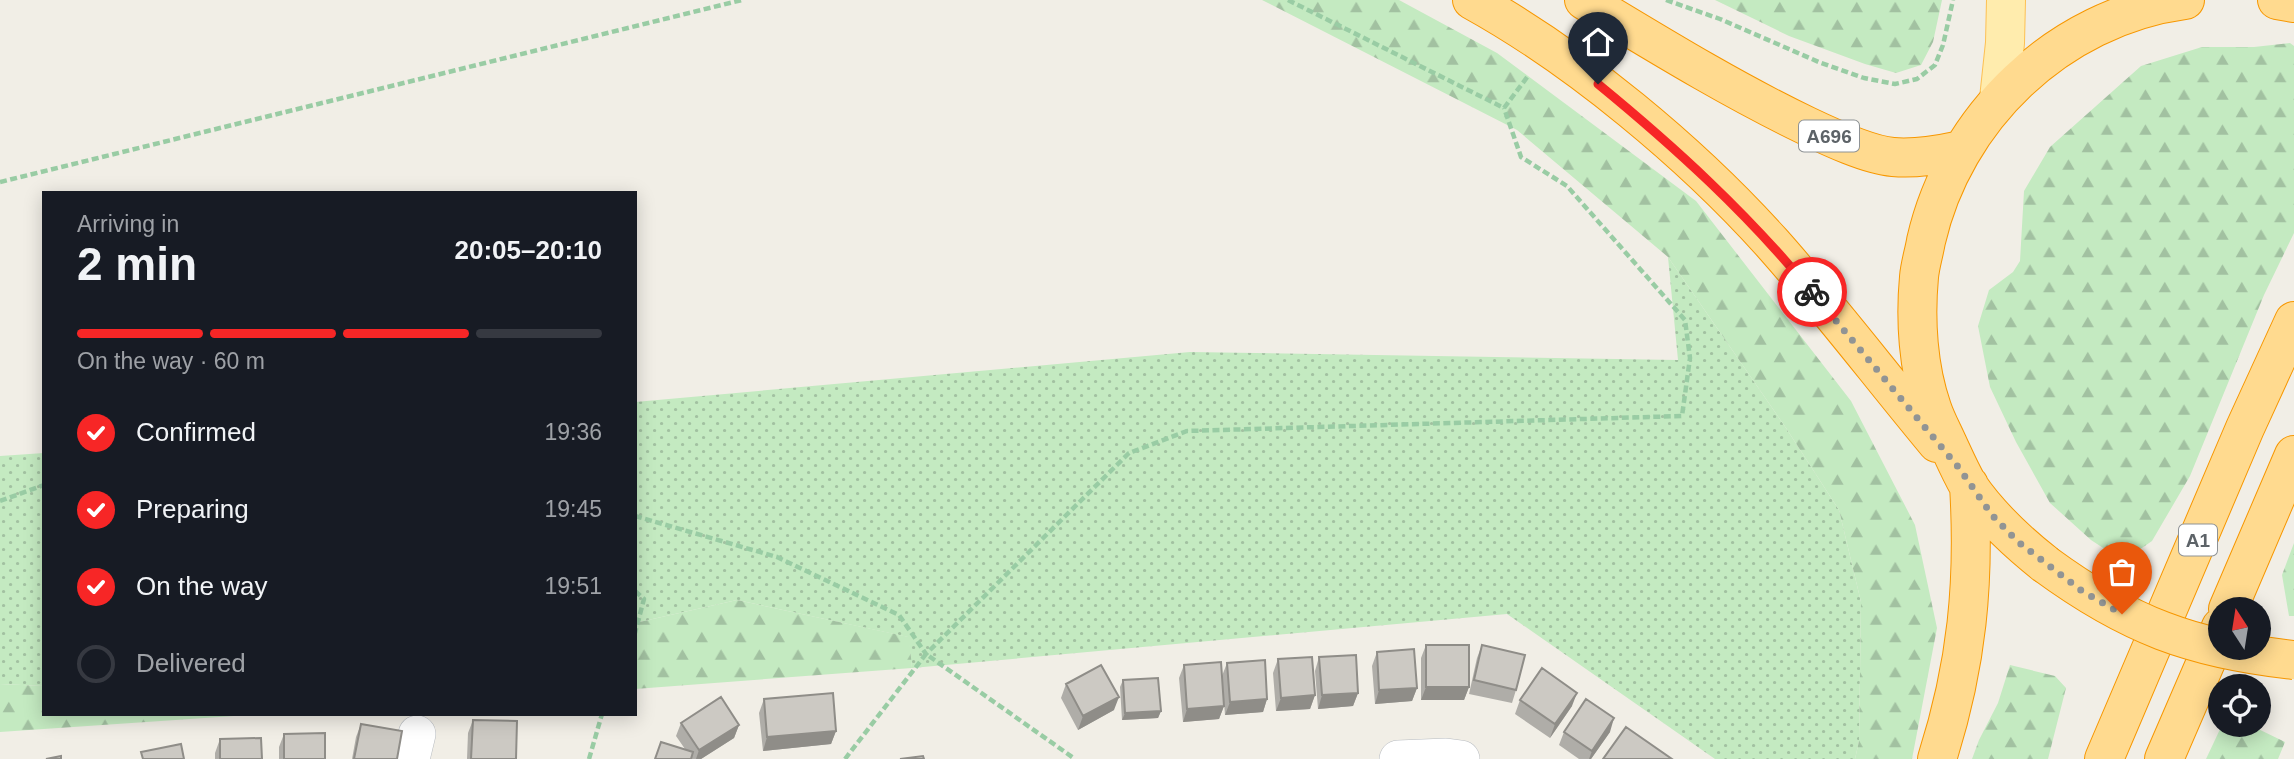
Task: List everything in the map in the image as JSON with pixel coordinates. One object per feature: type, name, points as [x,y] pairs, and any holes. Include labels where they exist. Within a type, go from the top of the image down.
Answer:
[{"type":"highway","points":[[1472,0],[1503,17],[1598,84],[1671,145],[1733,203],[1772,243],[1964,477],[1992,515],[2017,541],[2045,564],[2082,591],[2163,633],[2251,656],[2294,660]]},
{"type":"highway","name":"A696","points":[[1584,0],[1707,74],[1836,139],[1890,157],[1924,158],[1961,150]]},
{"type":"highway","points":[[2277,0],[2294,3]]},
{"type":"highway","points":[[1937,759],[1962,665],[1970,602],[1972,542],[1964,477],[1932,407],[1918,342],[1919,276],[1933,211],[1961,150],[1999,99],[2036,65],[2077,36],[2123,16],[2174,1]]},
{"type":"highway","name":"A1","points":[[2104,759],[2245,428],[2294,321]]},
{"type":"highway","name":"A1","points":[[2233,597],[2294,455]]},
{"type":"highway","points":[[2164,759],[2208,657]]},
{"type":"main road","points":[[1999,99],[2006,0]]},
{"type":"street","points":[[1398,759],[1461,759]]},
{"type":"path","points":[[0,182],[742,0]]},
{"type":"path","points":[[845,759],[926,654],[1129,453],[1186,431],[1682,416],[1690,358],[1685,320],[1567,186],[1521,157],[1504,108],[1287,0]]},
{"type":"path","points":[[1666,0],[1720,19],[1832,67],[1864,78],[1895,84],[1917,79],[1935,65],[1953,0]]},
{"type":"path","points":[[1504,108],[1532,70]]},
{"type":"path","points":[[0,501],[42,486]]},
{"type":"path","points":[[637,517],[777,558],[899,615],[926,654],[1075,759]]},
{"type":"path","points":[[637,593],[643,599],[637,625]]},
{"type":"path","points":[[589,759],[601,716]]},
{"type":"green space","points":[[1262,0],[1399,0],[1497,53],[1696,201],[1851,401],[1915,525],[1937,628],[1912,759],[1855,759],[1859,741],[1861,602],[1839,510],[1668,257],[1517,130]]},
{"type":"green space","points":[[1715,0],[1942,0],[1933,42],[1921,65],[1896,73],[1789,36]]},
{"type":"green space","points":[[2290,43],[2294,46],[2294,233],[2264,295],[2190,476],[2152,541],[2123,561],[2091,540],[2050,503],[2016,442],[1990,387],[1978,326],[1989,290],[2013,272],[2020,261],[2024,191],[2050,147],[2141,66],[2202,47],[2254,47]]},
{"type":"green space","points":[[1668,257],[1839,510],[1861,602],[1859,741],[1855,759],[1715,759],[1507,614],[912,668],[908,637],[737,600],[637,623],[637,402],[1190,352],[1678,360]]},
{"type":"green space","points":[[42,453],[42,686],[0,684],[0,456]]},
{"type":"green space","points":[[2294,543],[2294,616],[2289,616],[2282,575]]},
{"type":"green space","points":[[737,600],[909,637],[912,668],[637,689],[637,623]]},
{"type":"green space","points":[[2010,665],[2055,676],[2066,688],[2048,759],[1972,759],[1998,703]]},
{"type":"green space","points":[[0,684],[42,686],[42,716],[236,716],[0,732]]},
{"type":"green space","points":[[2271,735],[2285,742],[2278,759],[2206,759],[2216,737]]},
{"type":"building","points":[[1426,645],[1469,645],[1469,687],[1426,687]]},
{"type":"building","points":[[1482,645],[1525,655],[1516,690],[1474,680]]},
{"type":"building","points":[[1414,649],[1417,688],[1379,690],[1377,652]]},
{"type":"building","points":[[1356,655],[1358,693],[1322,695],[1319,657]]},
{"type":"building","points":[[1312,657],[1315,695],[1281,698],[1278,659]]},
{"type":"building","points":[[1265,660],[1267,699],[1230,702],[1227,663]]},
{"type":"building","points":[[1221,662],[1224,706],[1187,709],[1184,665]]},
{"type":"building","points":[[1101,665],[1119,697],[1083,716],[1066,684]]},
{"type":"building","points":[[1542,668],[1577,693],[1555,724],[1520,700]]},
{"type":"building","points":[[1158,678],[1161,711],[1125,713],[1123,680]]},
{"type":"building","points":[[833,693],[836,731],[767,737],[764,699]]},
{"type":"building","points":[[721,697],[739,725],[699,750],[681,723]]},
{"type":"building","points":[[1586,699],[1614,718],[1592,751],[1564,732]]},
{"type":"building","points":[[473,720],[517,721],[516,759],[471,759]]},
{"type":"building","points":[[361,724],[402,731],[397,759],[354,759]]},
{"type":"building","points":[[1626,727],[1672,759],[1603,759]]},
{"type":"building","points":[[325,733],[325,759],[284,759],[284,734]]},
{"type":"building","points":[[261,738],[262,759],[220,759],[220,739]]},
{"type":"building","points":[[661,742],[693,752],[691,759],[655,759]]},
{"type":"building","points":[[181,744],[184,759],[143,759],[141,752]]},
{"type":"building","points":[[923,756],[924,759],[900,759]]},
{"type":"way so far","points":[[1812,292],[1959,468],[1992,515],[2017,541],[2082,591],[2122,614]]},
{"type":"route","points":[[1598,84],[1671,145],[1733,203],[1772,243],[1812,292]]}]
